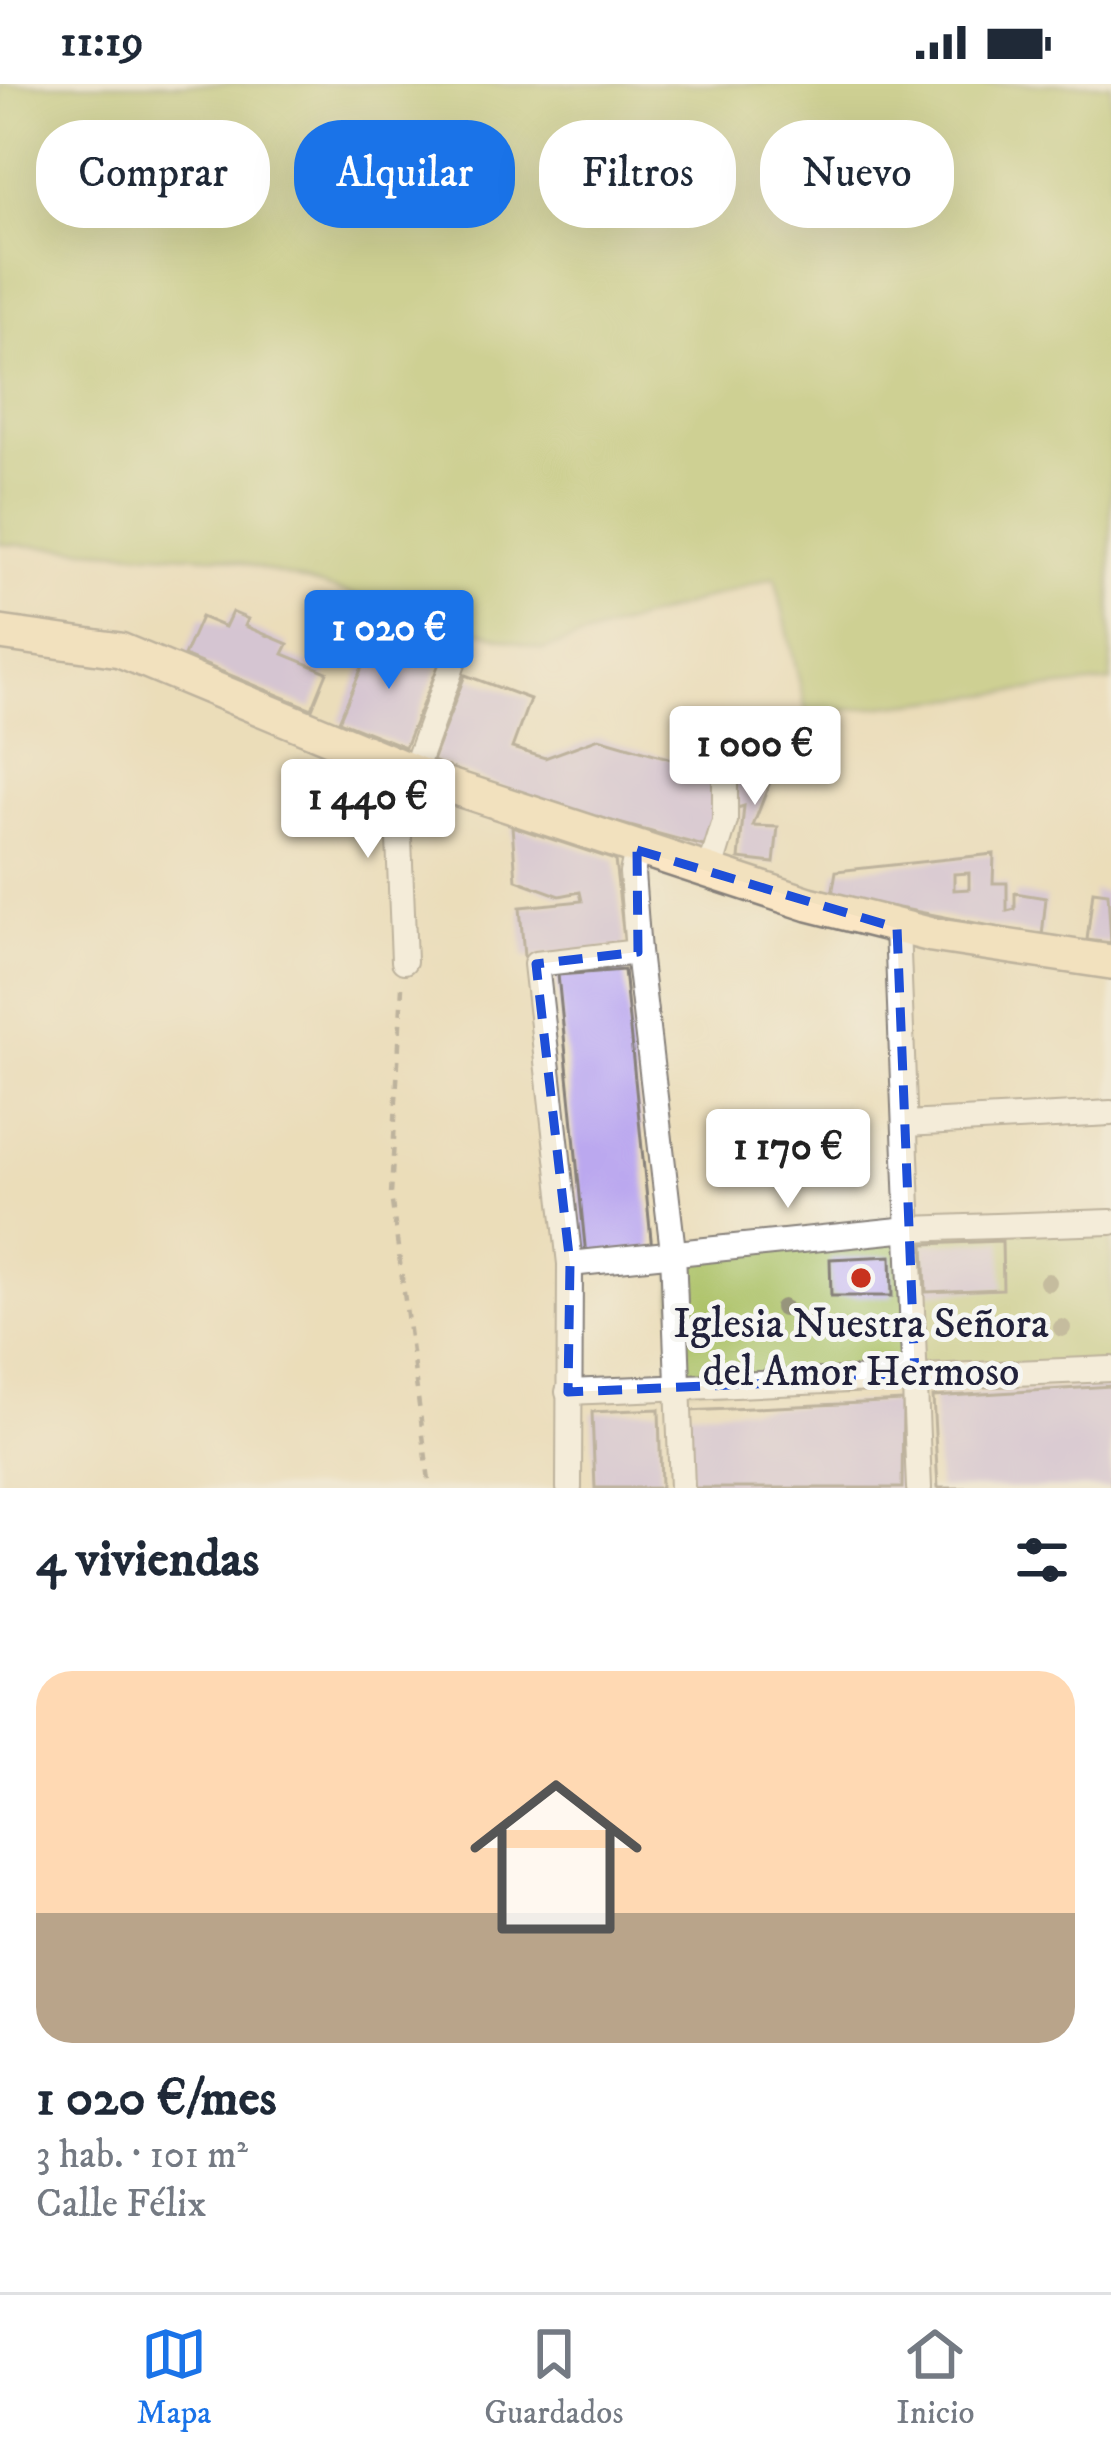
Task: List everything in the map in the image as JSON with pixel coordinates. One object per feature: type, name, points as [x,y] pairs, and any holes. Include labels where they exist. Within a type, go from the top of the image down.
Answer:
[{"type":"main road","points":[[0,633],[120,650],[411,772],[709,873],[897,928],[1111,962]]},
{"type":"street","points":[[404,961],[396,828],[411,772],[455,658]]},
{"type":"street","points":[[709,873],[725,821],[725,762]]},
{"type":"street","points":[[637,850],[632,873],[638,952],[673,1251],[682,1488]]},
{"type":"street","points":[[897,928],[920,1488]]},
{"type":"street","points":[[568,1488],[570,1264],[536,964],[638,952]]},
{"type":"street","points":[[907,1124],[1111,1113]]},
{"type":"street","points":[[570,1264],[909,1229],[1111,1222]]},
{"type":"street","points":[[568,1392],[1111,1369]]},
{"type":"path","points":[[404,961],[392,1195],[430,1488]]},
{"type":"highlighted area","points":[[637,850],[897,928],[915,1377],[568,1392],[570,1264],[536,964],[638,952]]},
{"type":"green space","points":[[0,84],[1111,84],[1111,682],[807,714],[775,577],[543,650],[222,557],[0,544]]},
{"type":"green space","points":[[1111,1222],[1111,1369],[677,1387],[673,1251]]},
{"type":"building","points":[[232,612],[248,619],[245,626],[288,644],[283,654],[327,672],[312,709],[184,656],[201,617],[225,627]]},
{"type":"building","points":[[375,637],[439,664],[405,747],[339,721]]},
{"type":"building","points":[[465,675],[530,699],[512,748],[545,758],[599,738],[720,773],[720,811],[707,847],[545,803],[432,761]]},
{"type":"building","points":[[781,754],[753,826],[778,827],[774,863],[739,859],[744,806],[737,808],[732,766]]},
{"type":"building","points":[[512,826],[615,860],[625,947],[524,957],[520,907],[582,901],[580,892],[560,896],[516,880]]},
{"type":"building","points":[[994,854],[993,883],[1007,883],[1007,911],[1015,909],[1015,893],[1046,898],[1042,936],[832,895],[836,871]],"holes":[[[969,873],[969,889],[954,890],[954,874]]]},
{"type":"building","points":[[1093,891],[1108,893],[1111,943],[1087,940]]},
{"type":"building","points":[[624,970],[652,1249],[586,1256],[558,975]]},
{"type":"building","points":[[1002,1241],[1003,1289],[926,1292],[924,1244]]},
{"type":"building","name":"Iglesia Nuestra Señora del Amor Hermoso","points":[[891,1256],[892,1296],[831,1296],[830,1259]]},
{"type":"building","points":[[1111,1386],[1111,1488],[938,1488],[933,1397]]},
{"type":"building","points":[[903,1401],[902,1488],[690,1488],[688,1411]]},
{"type":"building","points":[[659,1409],[661,1488],[595,1488],[592,1412]]},
{"type":"place","name":"Iglesia Nuestra Señora del Amor Hermoso","points":[[861,1278]]}]
